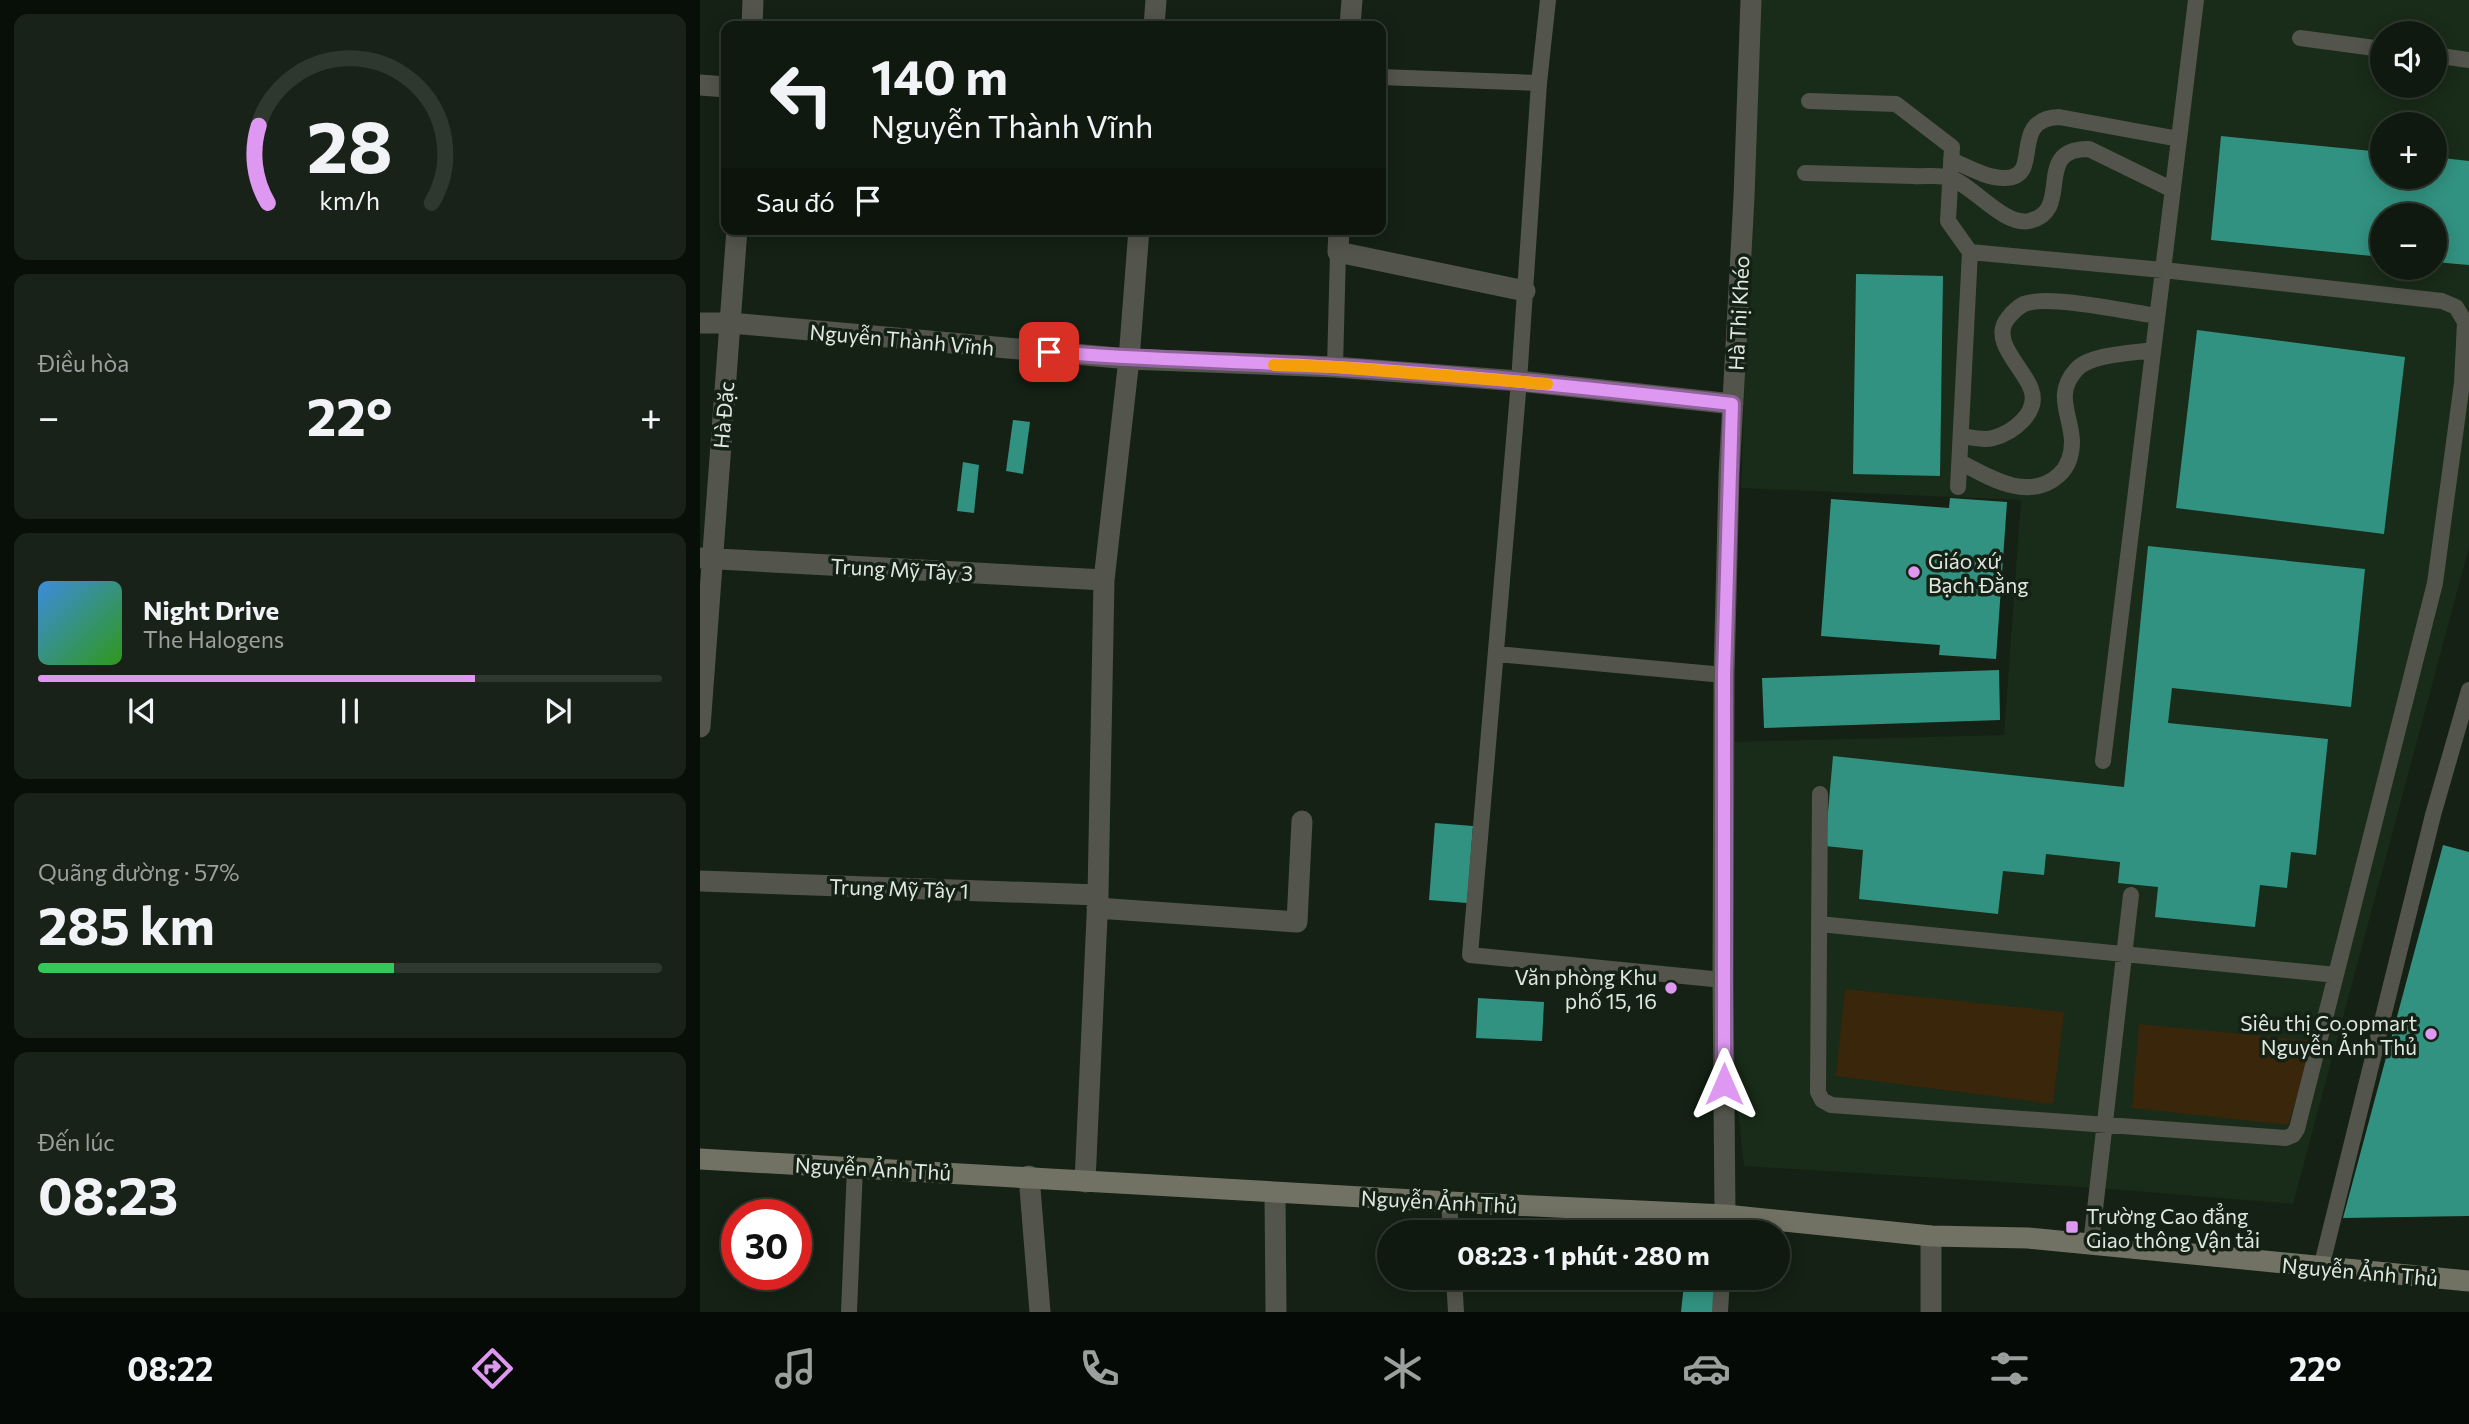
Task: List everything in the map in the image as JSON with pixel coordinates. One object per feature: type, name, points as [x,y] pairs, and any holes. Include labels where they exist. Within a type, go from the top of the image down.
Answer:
[{"type":"main road","name":"Nguyễn Ảnh Thủ","points":[[700,1159],[1450,1202],[1685,1220]]},
{"type":"main road","name":"Nguyễn Ảnh Thủ","points":[[1790,1227],[1931,1236],[2028,1238],[2469,1281]]},
{"type":"street","points":[[751,21],[753,0]]},
{"type":"street","points":[[1154,21],[1156,0]]},
{"type":"street","points":[[1350,21],[1352,0]]},
{"type":"street","name":"Hà Thị Khéo","points":[[1724,1220],[1724,675],[1732,404],[1744,197],[1751,0]]},
{"type":"street","points":[[700,85],[721,87]]},
{"type":"street","name":"Hà Đặc","points":[[700,727],[706,558],[731,323],[737,235]]},
{"type":"street","points":[[1085,1182],[1098,902],[1104,580],[1129,359],[1139,235]]},
{"type":"street","points":[[1339,235],[1338,253],[1525,291]]},
{"type":"street","name":"Nguyễn Thành Vĩnh","points":[[700,323],[731,323],[1129,359],[1335,367],[1519,381],[1732,404]]},
{"type":"street","name":"Trung Mỹ Tây 3","points":[[706,558],[1104,580]]},
{"type":"street","name":"Trung Mỹ Tây 1","points":[[700,881],[1098,902],[1297,922],[1302,821]]},
{"type":"street","points":[[1028,1176],[1040,1312]]},
{"type":"street","points":[[1275,1193],[1276,1312]]},
{"type":"street","points":[[1931,1236],[1931,1312]]},
{"type":"lane","points":[[1548,0],[1539,83],[1497,654],[1470,955],[1723,980]]},
{"type":"lane","points":[[2103,761],[2196,0]]},
{"type":"lane","points":[[2300,38],[2370,47]]},
{"type":"lane","points":[[2447,57],[2469,60]]},
{"type":"lane","points":[[1386,77],[1539,83]]},
{"type":"lane","points":[[1808,101],[1896,104],[1952,147],[1948,221],[1970,252],[1958,487]]},
{"type":"lane","points":[[1951,160],[1990,176],[2007,179],[2018,173],[2027,163],[2029,136],[2035,125],[2046,118],[2059,117],[2179,139]]},
{"type":"lane","points":[[1805,173],[1951,178],[2001,213],[2025,222],[2038,218],[2049,210],[2057,162],[2064,155],[2078,149],[2089,149],[2173,190]]},
{"type":"lane","points":[[1820,794],[1818,1092],[1822,1100],[1831,1105],[2286,1138],[2293,1135],[2297,1129],[2435,583],[2462,383],[2465,322],[2456,307],[2442,301],[1970,252]]},
{"type":"lane","points":[[1335,367],[1338,253]]},
{"type":"lane","points":[[1961,436],[1990,439],[2009,432],[2023,422],[2031,407],[2033,393],[2005,345],[2002,334],[2004,323],[2024,304],[2039,300],[2157,316]]},
{"type":"lane","points":[[1960,462],[2012,486],[2030,489],[2050,484],[2064,471],[2071,456],[2072,441],[2063,403],[2066,387],[2076,369],[2089,360],[2153,350]]},
{"type":"lane","points":[[1497,654],[1724,675]]},
{"type":"lane","points":[[2321,1268],[2433,815],[2469,690]]},
{"type":"lane","points":[[2091,1244],[2131,895]]},
{"type":"lane","points":[[1819,924],[2336,975]]},
{"type":"lane","points":[[849,1312],[855,1167]]},
{"type":"lane","points":[[1450,1202],[1451,1220]]},
{"type":"lane","points":[[1454,1290],[1455,1312]]},
{"type":"lane","points":[[1720,1312],[1721,1290]]},
{"type":"shaded area","points":[[1758,0],[2469,0],[2469,547],[2293,1204],[2098,1188],[1744,1166],[1731,1047],[1732,742],[2004,735],[2021,500],[1741,488]]},
{"type":"shaded area","points":[[1845,989],[2064,1012],[2053,1104],[1836,1076]]},
{"type":"shaded area","points":[[2139,1024],[2316,1041],[2288,1125],[2132,1108]]},
{"type":"building","points":[[2221,136],[2370,151],[2370,189],[2447,189],[2447,158],[2469,161],[2469,265],[2447,263],[2447,203],[2370,203],[2370,256],[2211,240]]},
{"type":"building","points":[[1856,274],[1943,276],[1940,476],[1853,474]]},
{"type":"building","points":[[2197,330],[2405,357],[2384,534],[2176,508]]},
{"type":"building","points":[[1013,420],[1030,422],[1023,474],[1006,471]]},
{"type":"building","points":[[963,462],[979,465],[974,513],[957,511]]},
{"type":"building","name":"Giáo xứ Bạch Đằng","points":[[1950,498],[2007,502],[1996,659],[1939,655],[1940,645],[1821,636],[1831,499],[1949,508]]},
{"type":"building","points":[[2148,546],[2365,569],[2351,707],[2172,688],[2168,723],[2328,739],[2316,855],[2291,852],[2287,888],[2260,885],[2255,927],[2155,917],[2158,887],[2118,883],[2120,862],[2046,854],[2044,875],[2003,871],[1998,914],[1859,899],[1863,850],[1825,846],[1833,756],[2124,787]]},
{"type":"building","points":[[1999,670],[2000,720],[1764,728],[1762,678]]},
{"type":"building","points":[[1435,823],[1473,826],[1467,903],[1429,900]]},
{"type":"building","name":"Siêu thị Co.opmart Nguyễn Ảnh Thủ","points":[[2443,845],[2469,852],[2469,1216],[2343,1218]]},
{"type":"building","points":[[1478,998],[1544,1002],[1542,1041],[1476,1038]]},
{"type":"building","points":[[1683,1290],[1715,1290],[1713,1312],[1681,1312]]},
{"type":"slow traffic","points":[[1274,365],[1335,367],[1547,384]]},
{"type":"place","name":"Giáo xứ Bạch Đằng","points":[[1914,572]]},
{"type":"place","name":"Văn phòng Khu phố 15, 16","points":[[1671,988]]},
{"type":"place","name":"Siêu thị Co.opmart Nguyễn Ảnh Thủ","points":[[2431,1034]]},
{"type":"place","name":"Trường Cao đẳng Giao thông Vận tải","points":[[2072,1227]]},
{"type":"route","points":[[1049,352],[1129,359],[1335,367],[1519,381],[1732,404],[1724,675],[1724,1084]]}]
